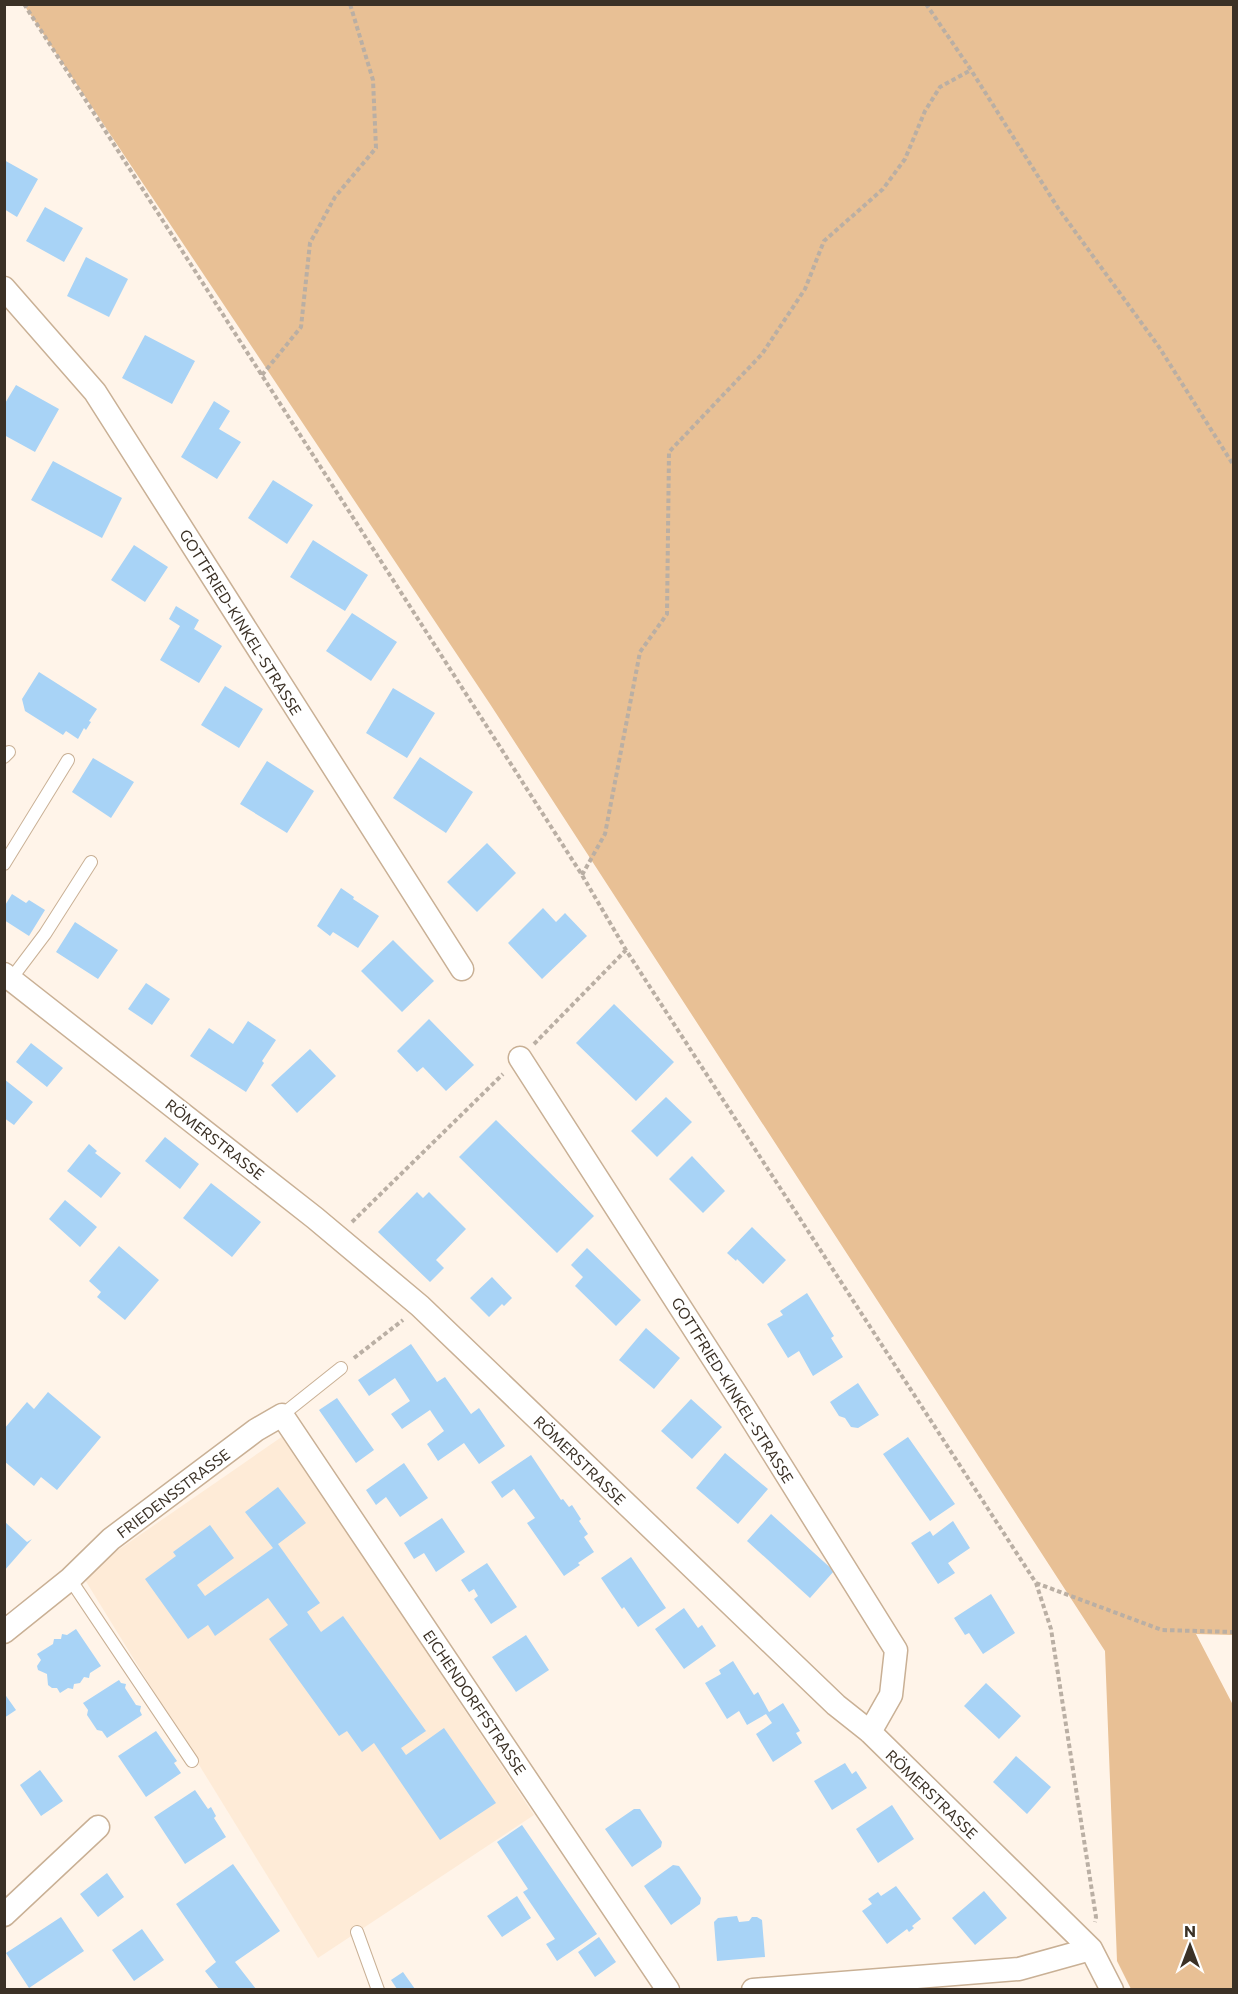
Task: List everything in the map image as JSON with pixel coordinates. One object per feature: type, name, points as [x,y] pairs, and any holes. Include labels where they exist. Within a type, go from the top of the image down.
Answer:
[{"type":"street","name":"GOTTFRIED-KINKEL-STRASSE","points":[[4,288],[95,392],[462,969]]},
{"type":"street","name":"RÖMERSTRASSE","points":[[7,980],[306,1210],[420,1306],[836,1705],[870,1732],[1090,1949],[1112,1989]]},
{"type":"street","name":"GOTTFRIED-KINKEL-STRASSE","points":[[520,1058],[745,1408],[896,1650],[891,1695],[870,1732]]},
{"type":"street","name":"FRIEDENSSTRASSE","points":[[4,1632],[70,1580],[111,1539],[256,1430],[282,1415]]},
{"type":"street","name":"EICHENDORFFSTRASSE","points":[[282,1415],[668,1989]]},
{"type":"street","points":[[4,1915],[98,1827]]},
{"type":"street","points":[[753,1989],[1019,1969],[1090,1949]]},
{"type":"lane","points":[[4,864],[68,760]]},
{"type":"lane","points":[[7,980],[45,934],[91,862]]},
{"type":"lane","points":[[282,1415],[341,1368]]},
{"type":"lane","points":[[70,1580],[192,1761]]},
{"type":"lane","points":[[357,1932],[378,1989]]},
{"type":"path","points":[[24,4],[582,876],[626,950],[1036,1583],[1051,1629],[1096,1917],[1090,1949]]},
{"type":"path","points":[[262,375],[301,327],[310,243],[335,197],[376,148],[373,80],[350,4]]},
{"type":"path","points":[[926,4],[971,70],[1058,208],[1159,347],[1233,466]]},
{"type":"path","points":[[582,876],[605,834],[640,652],[667,614],[669,452],[762,354],[805,289],[824,241],[883,189],[904,159],[925,111],[940,87],[971,70]]},
{"type":"path","points":[[520,1058],[626,950]]},
{"type":"path","points":[[350,1224],[491,1087]]},
{"type":"path","points":[[341,1368],[395,1326]]},
{"type":"path","points":[[1036,1583],[1162,1630],[1233,1632]]},
{"type":"shaded area","points":[[24,5],[1233,5],[1234,1635],[1196,1634],[1233,1705],[1233,1989],[1131,1989],[1117,1961],[1105,1651],[490,704]]},
{"type":"shaded area","points":[[283,1436],[534,1815],[318,1958],[82,1575]]},
{"type":"building","points":[[4,160],[38,179],[17,217],[4,209]]},
{"type":"building","points":[[45,207],[83,228],[64,262],[26,241]]},
{"type":"building","points":[[86,257],[128,279],[109,317],[67,296]]},
{"type":"building","points":[[145,335],[195,361],[172,404],[122,378]]},
{"type":"building","points":[[16,385],[59,409],[35,452],[4,435],[4,405]]},
{"type":"building","points":[[214,401],[230,411],[219,429],[241,442],[217,479],[181,457]]},
{"type":"building","points":[[53,461],[122,498],[102,538],[31,500]]},
{"type":"building","points":[[273,480],[313,505],[287,544],[248,518]]},
{"type":"building","points":[[313,540],[368,575],[345,611],[290,577]]},
{"type":"building","points":[[134,545],[168,567],[145,602],[111,580]]},
{"type":"building","points":[[176,606],[199,620],[194,629],[222,646],[199,683],[160,660],[180,626],[169,619]]},
{"type":"building","points":[[352,613],[397,642],[371,681],[326,651]]},
{"type":"building","points":[[39,672],[97,709],[86,730],[84,728],[78,739],[66,731],[63,735],[25,711],[22,699]]},
{"type":"building","points":[[225,686],[263,709],[239,748],[201,725]]},
{"type":"building","points":[[393,688],[435,713],[407,758],[366,733]]},
{"type":"building","points":[[420,757],[473,792],[446,833],[393,798]]},
{"type":"building","points":[[93,758],[134,782],[111,818],[72,792]]},
{"type":"building","points":[[267,761],[314,791],[287,833],[240,804]]},
{"type":"building","points":[[487,843],[516,873],[477,912],[447,882]]},
{"type":"building","points":[[341,888],[379,916],[358,948],[333,932],[330,936],[317,926]]},
{"type":"building","points":[[12,894],[26,903],[29,900],[45,910],[29,936],[4,920],[4,907]]},
{"type":"building","points":[[543,908],[556,922],[565,913],[587,936],[542,979],[508,943]]},
{"type":"building","points":[[75,922],[118,950],[98,979],[56,952]]},
{"type":"building","points":[[393,940],[434,981],[402,1012],[361,971]]},
{"type":"building","points":[[146,983],[170,999],[152,1025],[128,1009]]},
{"type":"building","points":[[614,1004],[674,1062],[636,1101],[576,1043]]},
{"type":"building","points":[[429,1019],[474,1065],[446,1091],[423,1067],[417,1072],[397,1051]]},
{"type":"building","points":[[248,1021],[276,1040],[246,1092],[190,1056],[209,1028],[233,1044]]},
{"type":"building","points":[[31,1043],[63,1068],[47,1087],[16,1062]]},
{"type":"building","points":[[310,1049],[336,1076],[297,1113],[271,1085]]},
{"type":"building","points":[[4,1079],[33,1102],[14,1125],[4,1118]]},
{"type":"building","points":[[666,1097],[692,1122],[657,1157],[631,1131]]},
{"type":"building","points":[[496,1120],[594,1216],[557,1253],[459,1157]]},
{"type":"building","points":[[165,1137],[199,1164],[180,1189],[145,1161]]},
{"type":"building","points":[[89,1144],[97,1151],[95,1153],[121,1173],[101,1198],[67,1171]]},
{"type":"building","points":[[692,1156],[725,1191],[703,1213],[669,1179]]},
{"type":"building","points":[[211,1183],[261,1222],[232,1257],[183,1218]]},
{"type":"building","points":[[417,1192],[423,1198],[429,1192],[466,1229],[436,1260],[444,1268],[430,1282],[378,1232]]},
{"type":"building","points":[[65,1200],[97,1227],[80,1247],[49,1219]]},
{"type":"building","points":[[752,1227],[786,1260],[763,1284],[737,1259],[736,1261],[727,1253]]},
{"type":"building","points":[[119,1246],[159,1280],[125,1320],[97,1297],[101,1292],[89,1281]]},
{"type":"building","points":[[587,1248],[641,1300],[616,1326],[575,1286],[583,1277],[571,1265]]},
{"type":"building","points":[[492,1277],[512,1298],[489,1317],[470,1298]]},
{"type":"building","points":[[807,1293],[834,1336],[831,1338],[843,1357],[813,1376],[799,1351],[788,1358],[767,1324],[783,1315],[780,1311]]},
{"type":"building","points":[[646,1328],[680,1358],[654,1389],[619,1360]]},
{"type":"building","points":[[411,1344],[437,1382],[445,1377],[471,1414],[479,1408],[505,1446],[479,1464],[464,1443],[438,1461],[427,1444],[444,1431],[430,1410],[402,1429],[391,1414],[410,1401],[395,1378],[369,1396],[358,1380]]},
{"type":"building","points":[[858,1383],[879,1415],[858,1428],[851,1427],[845,1418],[839,1416],[830,1402]]},
{"type":"building","points":[[48,1392],[101,1437],[57,1490],[41,1477],[34,1486],[4,1461],[4,1429],[27,1402],[34,1409]]},
{"type":"building","points":[[337,1398],[374,1450],[356,1463],[319,1410]]},
{"type":"building","points":[[691,1399],[722,1427],[692,1459],[661,1431]]},
{"type":"building","points":[[908,1437],[955,1504],[930,1521],[883,1454]]},
{"type":"building","points":[[725,1453],[768,1489],[738,1524],[696,1488]]},
{"type":"building","points":[[531,1455],[561,1500],[563,1499],[569,1507],[572,1505],[588,1534],[584,1537],[594,1552],[564,1576],[527,1523],[535,1518],[514,1489],[502,1498],[491,1482]]},
{"type":"building","points":[[404,1463],[428,1498],[400,1517],[386,1497],[376,1505],[366,1490]]},
{"type":"building","points":[[278,1487],[306,1523],[278,1544],[320,1603],[307,1612],[321,1632],[343,1616],[426,1731],[401,1748],[406,1755],[444,1728],[496,1803],[440,1840],[374,1743],[362,1752],[347,1731],[339,1736],[269,1639],[288,1625],[268,1598],[215,1636],[208,1625],[188,1639],[145,1579],[176,1556],[173,1552],[210,1525],[234,1558],[197,1585],[205,1596],[273,1548],[245,1512]]},
{"type":"building","points":[[771,1514],[834,1571],[810,1598],[747,1541]]},
{"type":"building","points":[[442,1518],[465,1552],[436,1572],[424,1553],[414,1559],[404,1543]]},
{"type":"building","points":[[953,1521],[970,1548],[948,1563],[955,1573],[938,1584],[911,1543],[930,1531],[933,1536]]},
{"type":"building","points":[[5,1522],[27,1542],[32,1539],[4,1571]]},
{"type":"building","points":[[631,1557],[666,1608],[638,1627],[624,1607],[622,1609],[601,1578]]},
{"type":"building","points":[[487,1563],[517,1607],[491,1624],[474,1599],[478,1596],[474,1589],[469,1592],[461,1580]]},
{"type":"building","points":[[991,1594],[1015,1633],[983,1654],[969,1633],[965,1635],[954,1618]]},
{"type":"building","points":[[684,1608],[698,1628],[702,1625],[716,1646],[684,1669],[655,1629]]},
{"type":"building","points":[[76,1629],[101,1666],[90,1673],[89,1678],[84,1677],[80,1683],[74,1684],[73,1689],[68,1688],[60,1693],[57,1688],[48,1685],[47,1674],[38,1670],[37,1666],[41,1660],[37,1654],[53,1644],[54,1639],[61,1639],[62,1634],[67,1635]]},
{"type":"building","points":[[526,1635],[549,1670],[516,1692],[492,1657]]},
{"type":"building","points":[[733,1661],[754,1695],[758,1692],[769,1712],[783,1703],[800,1731],[796,1733],[802,1743],[773,1762],[756,1734],[772,1723],[766,1714],[747,1725],[739,1711],[727,1719],[705,1683],[721,1674],[719,1670]]},
{"type":"building","points":[[119,1680],[126,1684],[125,1688],[136,1705],[141,1706],[142,1715],[107,1738],[102,1731],[97,1730],[87,1715],[88,1710],[83,1703]]},
{"type":"building","points":[[986,1683],[1021,1716],[999,1739],[964,1706]]},
{"type":"building","points":[[4,1693],[16,1710],[4,1718]]},
{"type":"building","points":[[156,1731],[177,1761],[174,1763],[181,1773],[146,1797],[118,1756]]},
{"type":"building","points":[[1016,1756],[1051,1787],[1027,1814],[993,1782]]},
{"type":"building","points":[[845,1763],[852,1774],[856,1771],[867,1788],[832,1810],[814,1781]]},
{"type":"building","points":[[40,1770],[63,1801],[41,1816],[20,1785]]},
{"type":"building","points":[[195,1790],[208,1809],[211,1807],[216,1816],[214,1818],[226,1837],[185,1864],[154,1817]]},
{"type":"building","points":[[892,1805],[914,1839],[878,1863],[856,1829]]},
{"type":"building","points":[[634,1809],[640,1809],[662,1842],[661,1847],[632,1867],[605,1829]]},
{"type":"building","points":[[522,1825],[597,1934],[557,1961],[546,1944],[555,1939],[523,1892],[528,1889],[497,1842]]},
{"type":"building","points":[[233,1864],[280,1931],[235,1962],[256,1989],[219,1989],[205,1971],[216,1962],[176,1904]]},
{"type":"building","points":[[673,1865],[679,1866],[701,1898],[700,1904],[671,1925],[644,1886]]},
{"type":"building","points":[[107,1873],[124,1897],[98,1917],[80,1894]]},
{"type":"building","points":[[896,1886],[921,1919],[912,1926],[914,1928],[909,1932],[907,1929],[887,1944],[862,1911],[872,1904],[868,1899],[878,1892],[881,1896]]},
{"type":"building","points":[[984,1891],[1007,1918],[975,1945],[952,1918]]},
{"type":"building","points":[[517,1896],[531,1918],[502,1937],[487,1916]]},
{"type":"building","points":[[737,1916],[739,1922],[749,1921],[752,1917],[762,1920],[765,1957],[717,1961],[714,1922],[718,1918]]},
{"type":"building","points":[[61,1917],[84,1951],[29,1988],[6,1953]]},
{"type":"building","points":[[142,1929],[164,1960],[134,1981],[112,1950]]},
{"type":"building","points":[[599,1937],[616,1962],[595,1977],[578,1952]]},
{"type":"building","points":[[403,1972],[415,1989],[397,1989],[391,1980]]}]
